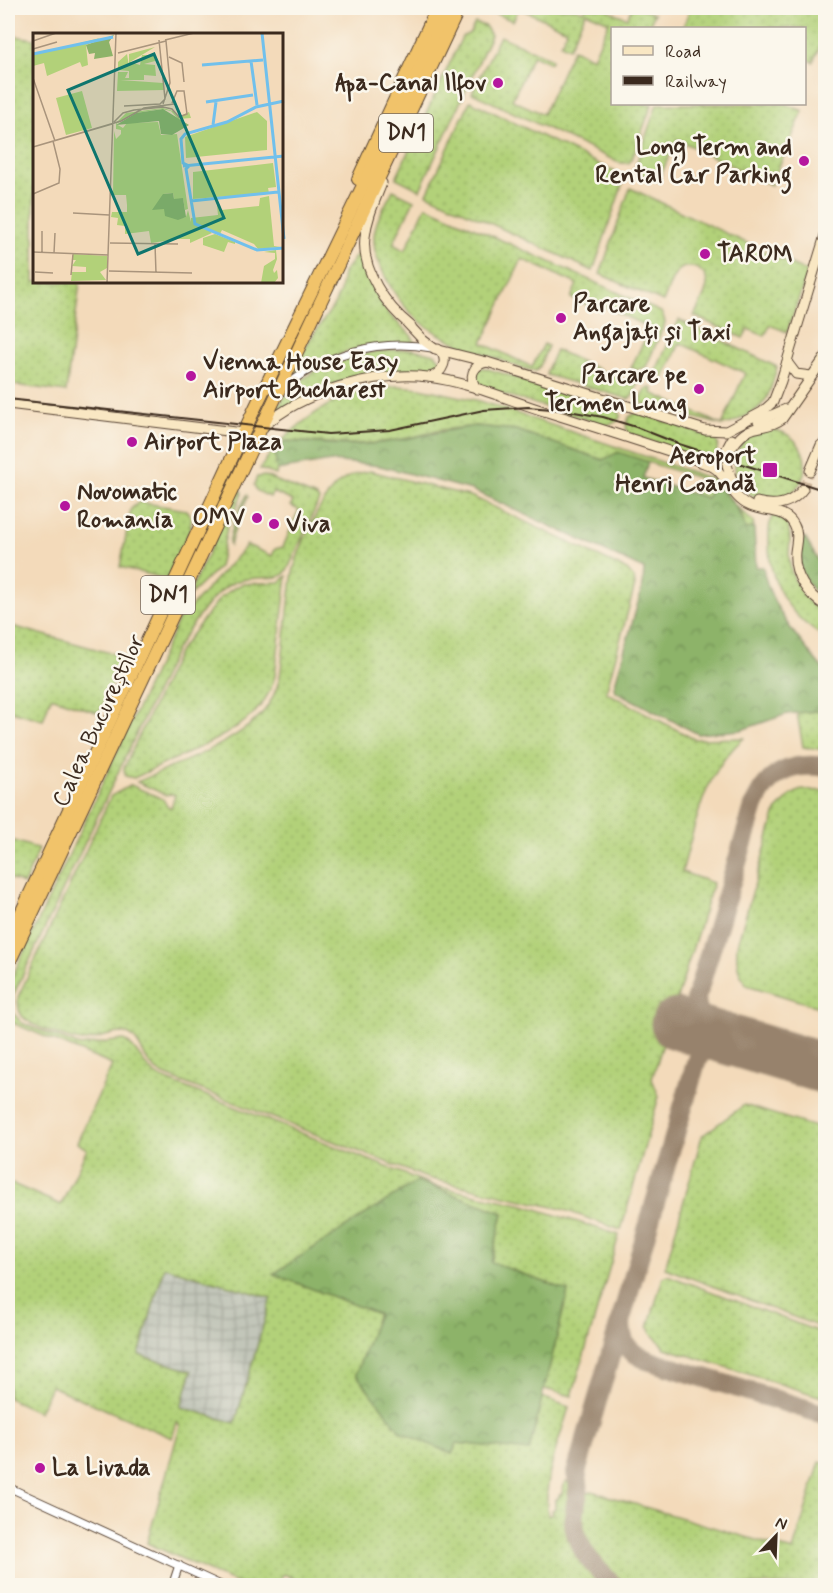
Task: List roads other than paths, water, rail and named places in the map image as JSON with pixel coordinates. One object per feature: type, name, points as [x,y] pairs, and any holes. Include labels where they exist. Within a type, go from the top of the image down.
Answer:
[{"type":"highway","name":"DN1","points":[[336,253],[335,233],[370,148],[437,8]]},
{"type":"highway","name":"Calea Bucureștilor","points":[[393,135],[449,8]]},
{"type":"highway","name":"Calea Bucureștilor","points":[[8,941],[243,434],[459,8]]},
{"type":"highway","name":"DN1","points":[[336,253],[353,241],[467,8]]},
{"type":"highway","name":"Calea Bucureștilor","points":[[8,965],[276,393],[336,253]]},
{"type":"street","points":[[384,178],[370,215],[365,250],[378,288],[391,307],[423,340],[444,356],[444,365],[440,373],[430,377]]},
{"type":"street","points":[[276,393],[311,369],[347,353],[390,345],[414,345],[486,362],[705,430],[721,432],[769,407],[779,389],[825,232]]},
{"type":"street","points":[[407,323],[450,352]]},
{"type":"street","points":[[733,446],[749,430],[778,422],[825,356]]},
{"type":"street","points":[[477,389],[472,383],[472,373],[486,362]]},
{"type":"street","points":[[787,362],[796,374],[811,376]]},
{"type":"street","points":[[257,434],[274,419],[308,399],[349,383],[376,378],[430,377],[477,389],[699,461],[718,470],[743,502],[790,518],[797,535],[795,558],[797,572],[812,595],[825,606]]},
{"type":"street","points":[[8,404],[243,434]]},
{"type":"street","points":[[699,461],[716,462],[742,429],[788,408]]},
{"type":"street","points":[[810,471],[821,445],[825,442]]},
{"type":"street","points":[[728,465],[731,480],[737,489],[754,501],[781,504],[792,500],[803,489]]},
{"type":"street","points":[[8,1486],[223,1586]]},
{"type":"street","points":[[172,1586],[178,1565]]},
{"type":"tunnel","points":[[727,465],[733,446]]},
{"type":"tunnel","points":[[803,489],[810,471]]},
{"type":"railway","points":[[8,399],[328,434],[390,430],[484,410],[528,407],[563,410],[603,417],[636,427],[679,444],[817,488]]},
{"type":"place","name":"Apa-Canal Ilfov","points":[[498,83]]},
{"type":"place","name":"Long Term and Rental Car Parking","points":[[804,161]]},
{"type":"place","name":"TAROM","points":[[705,254]]},
{"type":"place","name":"Parcare Angajați și Taxi","points":[[561,318]]},
{"type":"place","name":"Vienna House Easy Airport Bucharest","points":[[191,376]]},
{"type":"place","name":"Parcare pe Termen Lung","points":[[699,389]]},
{"type":"place","name":"Airport Plaza","points":[[132,442]]},
{"type":"place","name":"Aeroport Henri Coandă","points":[[770,470]]},
{"type":"place","name":"Novomatic Romania","points":[[65,506]]},
{"type":"place","name":"OMV","points":[[257,518]]},
{"type":"place","name":"Viva","points":[[274,524]]},
{"type":"place","name":"La Livada","points":[[40,1468]]}]
